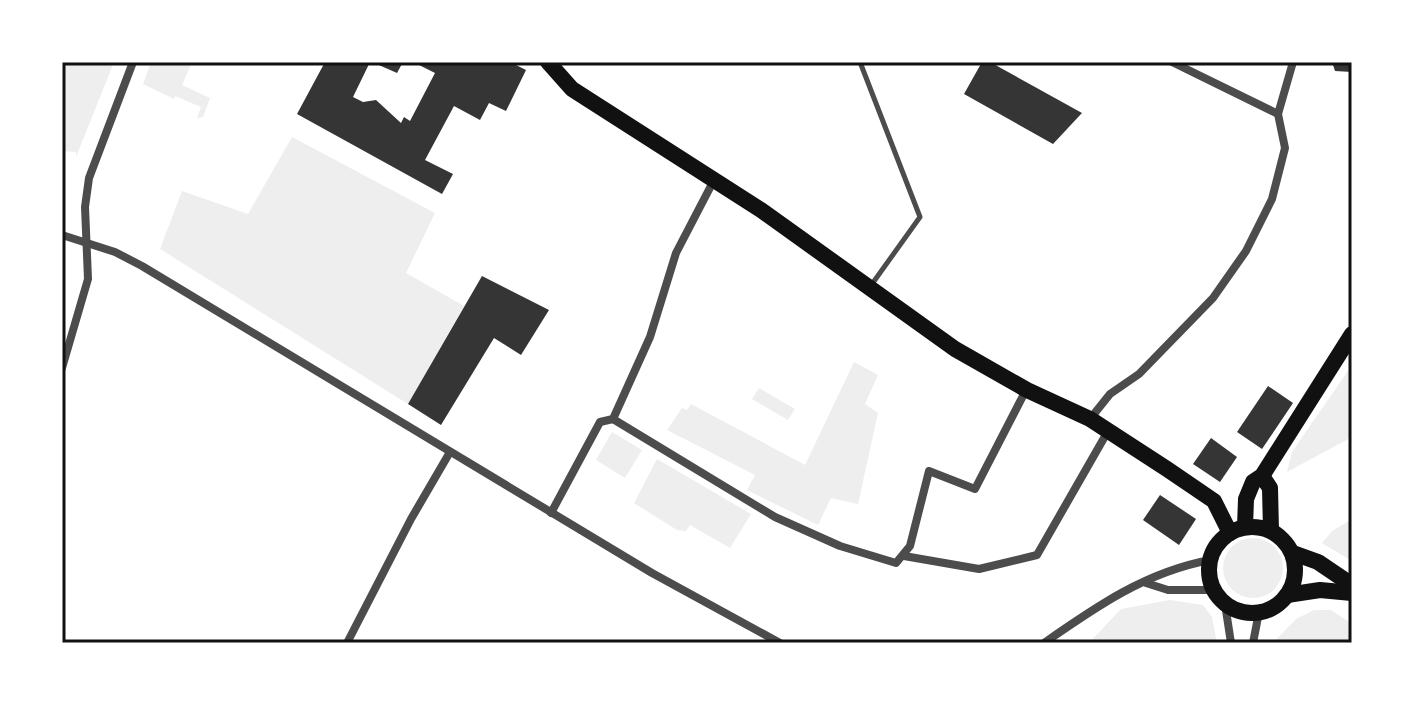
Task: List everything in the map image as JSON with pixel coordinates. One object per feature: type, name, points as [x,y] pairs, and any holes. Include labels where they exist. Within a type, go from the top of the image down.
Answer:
[{"type":"main road","points":[[548,62],[572,89],[714,180],[955,349],[1027,390],[1090,419],[1214,501],[1237,530]]},
{"type":"main road","points":[[1237,530],[1253,482],[1262,476],[1352,334]]},
{"type":"main road","points":[[1262,476],[1270,488],[1271,531]]},
{"type":"main road","points":[[1237,530],[1271,531],[1284,540],[1293,553],[1295,575],[1287,595],[1272,608],[1241,612],[1225,604],[1214,590],[1210,560],[1217,544],[1237,530]]},
{"type":"main road","points":[[1293,553],[1318,562],[1352,585]]},
{"type":"main road","points":[[1287,595],[1320,590],[1352,593]]},
{"type":"street","points":[[62,368],[88,279],[86,201],[89,178],[133,62]]},
{"type":"street","points":[[1172,62],[1278,114]]},
{"type":"street","points":[[1090,419],[1110,394],[1139,374],[1213,298],[1246,251],[1272,199],[1285,148],[1278,114],[1293,62]]},
{"type":"street","points":[[613,419],[650,337],[676,253],[714,180]]},
{"type":"street","points":[[62,235],[87,241],[142,266],[551,513],[780,643]]},
{"type":"street","points":[[551,513],[600,422],[613,419],[775,517],[896,563],[904,556],[929,471],[975,489],[1027,390]]},
{"type":"street","points":[[904,556],[979,569],[1037,555],[1108,431]]},
{"type":"street","points":[[347,643],[411,519],[450,452]]},
{"type":"street","points":[[1044,643],[1110,596],[1146,583],[1173,567],[1210,560]]},
{"type":"street","points":[[1146,583],[1168,590],[1214,590]]},
{"type":"street","points":[[1225,604],[1231,643]]},
{"type":"street","points":[[1253,643],[1259,612]]},
{"type":"lane","points":[[860,62],[920,217],[869,288]]},
{"type":"shaded area","points":[[62,62],[114,62],[76,157],[76,152],[62,151]]},
{"type":"shaded area","points":[[151,62],[192,62],[182,85],[210,98],[203,117],[197,118],[201,107],[175,96],[174,99],[143,84]]},
{"type":"shaded area","points":[[292,137],[435,213],[406,273],[464,306],[408,404],[160,249],[182,191],[248,214]]},
{"type":"shaded area","points":[[854,362],[878,375],[865,404],[878,413],[858,504],[831,498],[818,525],[747,490],[755,475],[667,430],[682,408],[687,410],[691,404],[805,465]]},
{"type":"shaded area","points":[[1350,368],[1352,437],[1287,472],[1292,452]]},
{"type":"shaded area","points":[[759,388],[795,409],[788,420],[752,399]]},
{"type":"shaded area","points":[[612,432],[642,450],[625,478],[596,460]]},
{"type":"shaded area","points":[[657,459],[751,514],[730,548],[690,525],[686,531],[677,530],[634,503]]},
{"type":"shaded area","points":[[1349,521],[1352,525],[1352,561],[1322,543],[1332,531]]},
{"type":"shaded area","points":[[1253,538],[1264,540],[1274,547],[1281,557],[1281,579],[1274,589],[1264,596],[1253,598],[1242,596],[1232,589],[1225,579],[1223,568],[1225,557],[1232,547],[1242,540]]},
{"type":"shaded area","points":[[1170,600],[1203,605],[1212,617],[1217,643],[1089,643],[1121,609]]},
{"type":"shaded area","points":[[1314,610],[1331,610],[1352,624],[1352,643],[1273,643],[1296,619]]},
{"type":"building","points":[[325,62],[370,62],[353,97],[363,102],[376,100],[401,123],[404,117],[410,121],[435,73],[413,62],[510,62],[526,70],[506,111],[489,103],[480,120],[454,106],[425,160],[453,174],[442,194],[297,114]]},
{"type":"building","points":[[372,62],[403,62],[397,73]]},
{"type":"building","points":[[982,62],[990,62],[1082,113],[1053,144],[964,94]]},
{"type":"building","points":[[1332,62],[1352,62],[1352,72],[1335,71]]},
{"type":"building","points":[[482,276],[549,310],[521,355],[494,338],[441,425],[408,404]]},
{"type":"building","points":[[1268,386],[1293,403],[1262,449],[1237,432]]},
{"type":"building","points":[[1211,438],[1237,457],[1220,482],[1193,464]]},
{"type":"building","points":[[1160,495],[1196,519],[1179,545],[1143,520]]}]
